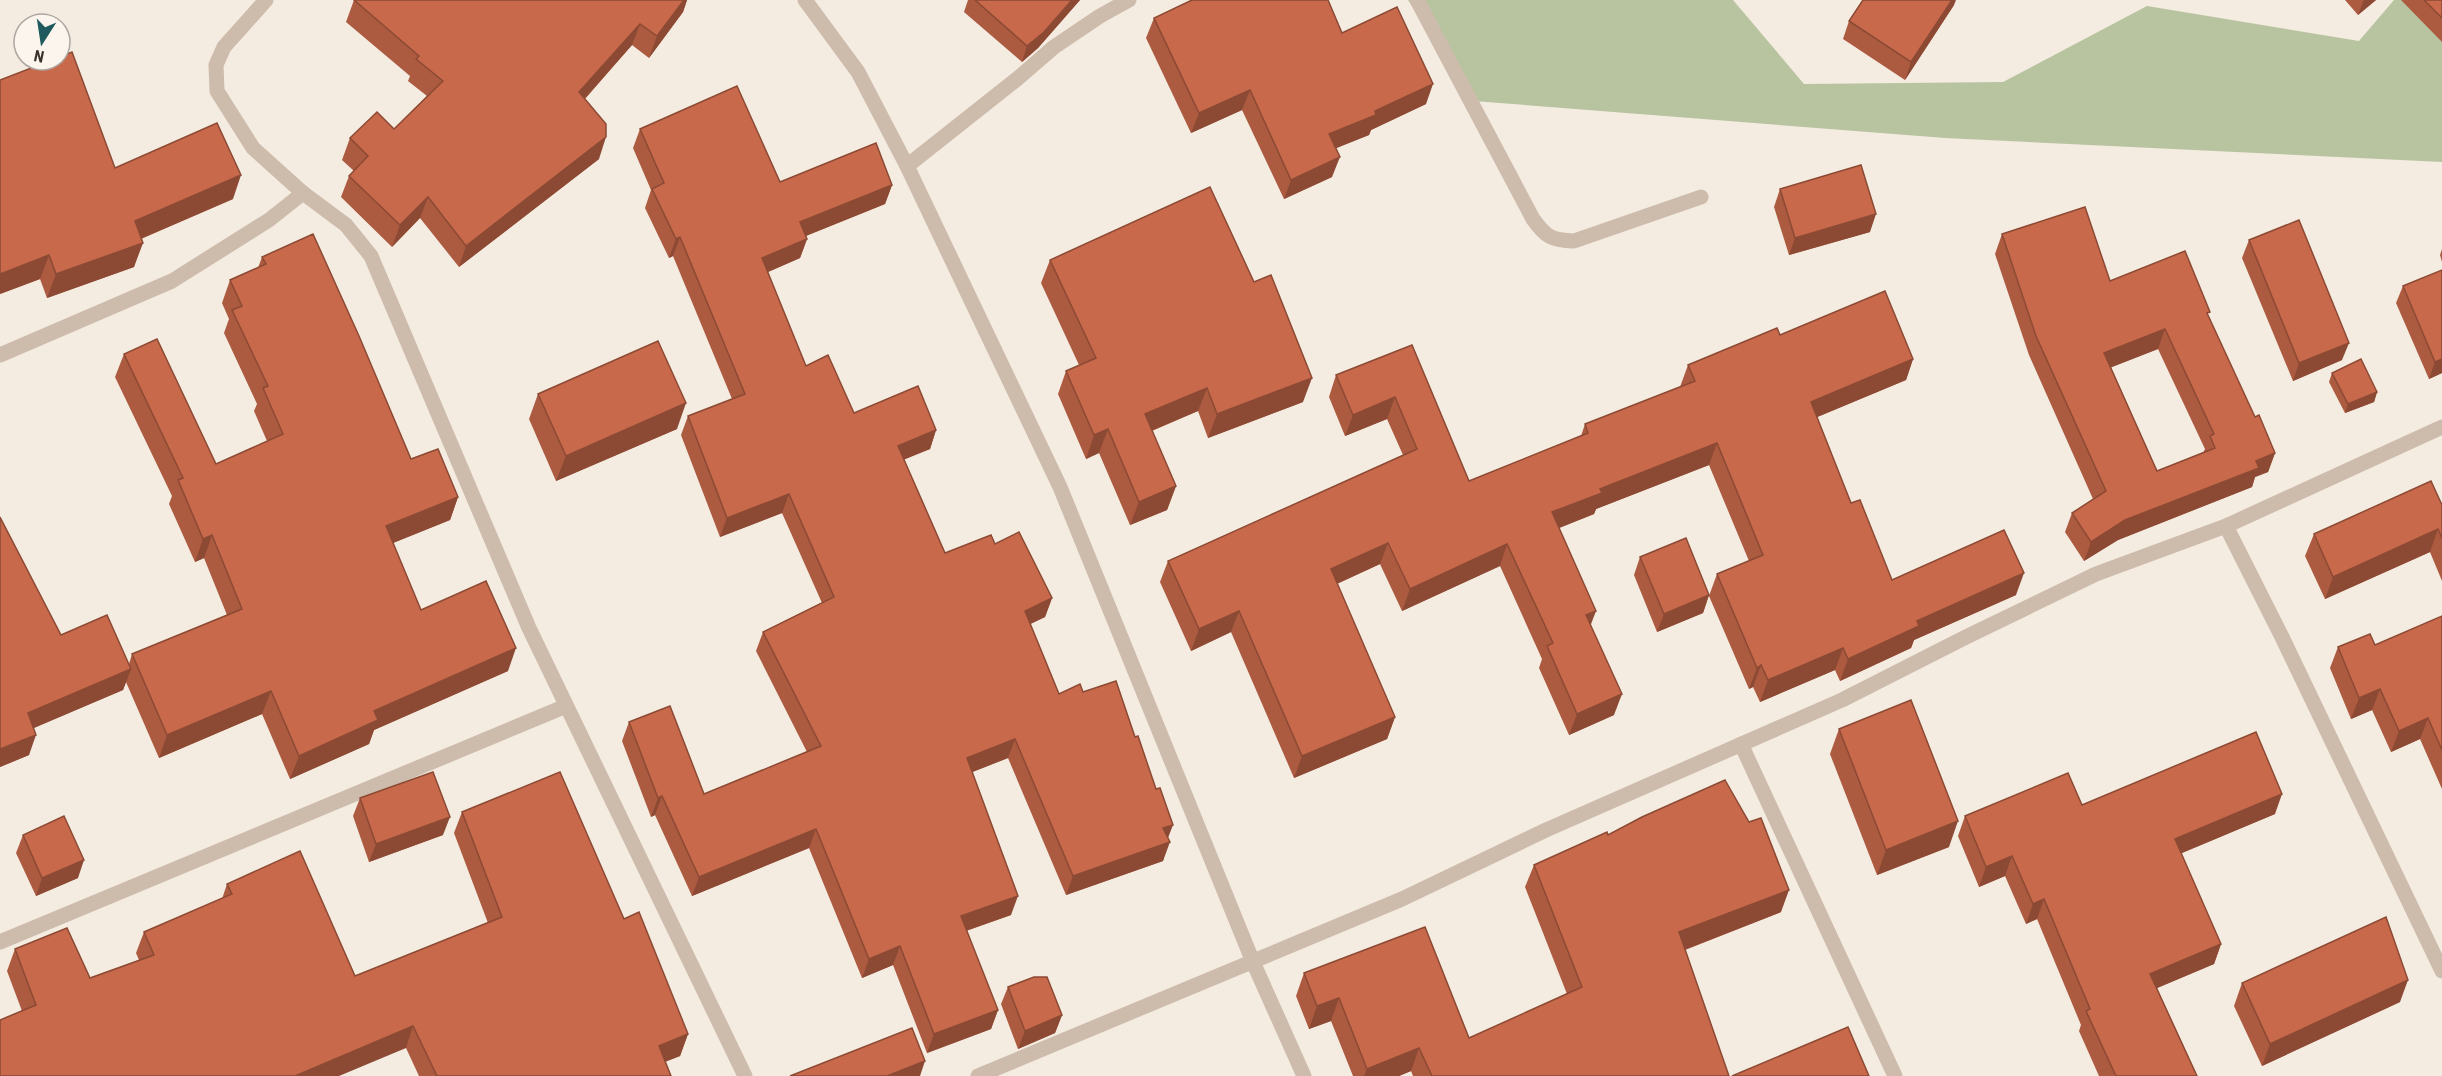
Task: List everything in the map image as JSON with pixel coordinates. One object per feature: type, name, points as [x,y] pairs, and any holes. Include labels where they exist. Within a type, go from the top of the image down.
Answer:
[{"type":"street","points":[[266,0],[224,47],[216,65],[217,91],[254,148],[303,193],[346,225],[371,256],[529,628],[745,1076]]},
{"type":"street","points":[[805,0],[858,72],[907,166],[1060,487],[1253,962],[1304,1076]]},
{"type":"street","points":[[907,166],[1054,47],[1100,16],[1129,0]]},
{"type":"street","points":[[1417,0],[1533,219],[1544,235],[1574,241],[1701,197]]},
{"type":"street","points":[[0,355],[172,281],[269,220],[303,193]]},
{"type":"street","points":[[978,1076],[1402,899],[1546,830],[1842,700],[2096,574],[2226,526],[2442,427]]},
{"type":"street","points":[[2226,526],[2283,637],[2442,971]]},
{"type":"street","points":[[0,942],[566,706]]},
{"type":"street","points":[[1741,744],[1895,1076]]},
{"type":"green space","points":[[1408,0],[1733,0],[1804,84],[2003,82],[2147,6],[2359,41],[2394,0],[2442,0],[2442,162],[1945,138],[1474,101]]},
{"type":"building","points":[[354,0],[684,0],[657,36],[640,24],[579,92],[606,124],[606,137],[466,246],[428,197],[400,225],[349,176],[368,156],[350,138],[377,112],[394,129],[443,81],[416,59],[419,56]]},
{"type":"building","points":[[975,0],[1072,0],[1044,32],[1027,46]]},
{"type":"building","points":[[1192,0],[1328,0],[1342,33],[1397,7],[1433,84],[1375,111],[1376,115],[1329,134],[1340,157],[1291,180],[1250,90],[1199,113],[1154,18]]},
{"type":"building","points":[[1863,0],[1952,0],[1911,62],[1849,21]]},
{"type":"building","points":[[2424,0],[2442,0],[2442,18]]},
{"type":"building","points":[[72,52],[115,168],[217,123],[241,175],[135,221],[143,243],[56,274],[49,255],[0,274],[0,80],[21,72],[72,72]]},
{"type":"building","points":[[737,86],[780,182],[876,143],[892,185],[800,222],[807,239],[762,258],[806,366],[828,355],[854,413],[918,386],[936,430],[898,446],[945,553],[991,535],[995,544],[1019,532],[1052,598],[1025,611],[1059,694],[1080,684],[1083,692],[1116,681],[1135,737],[1138,736],[1156,789],[1160,788],[1173,825],[1163,828],[1170,842],[1073,876],[1015,739],[967,758],[1018,896],[961,916],[998,1010],[934,1034],[900,946],[869,959],[816,829],[699,877],[662,796],[658,798],[629,722],[670,706],[704,794],[821,746],[763,632],[834,597],[789,494],[727,518],[688,416],[745,394],[680,237],[676,239],[652,189],[664,183],[640,129]]},
{"type":"building","points":[[1861,165],[1876,214],[1795,238],[1780,189]]},
{"type":"building","points":[[1210,187],[1254,282],[1271,275],[1312,378],[1217,414],[1207,388],[1145,414],[1176,486],[1139,502],[1108,429],[1094,435],[1066,371],[1096,358],[1050,260]]},
{"type":"building","points":[[2085,207],[2110,281],[2185,251],[2210,312],[2207,313],[2255,417],[2259,415],[2275,453],[2256,461],[2259,468],[2125,520],[2091,542],[2072,513],[2106,491],[2036,336],[2002,234]],"holes":[[[2165,329],[2214,434],[2210,436],[2215,448],[2157,471],[2104,353]]]},
{"type":"building","points":[[2299,220],[2349,343],[2299,363],[2249,240]]},
{"type":"building","points":[[313,234],[411,459],[438,449],[458,497],[386,526],[421,610],[486,581],[516,648],[374,711],[378,720],[299,756],[271,691],[167,735],[132,654],[242,609],[212,535],[203,539],[178,480],[183,478],[124,354],[157,339],[216,464],[283,434],[263,388],[268,386],[232,310],[242,306],[230,280],[266,264],[262,257]]},
{"type":"building","points":[[2442,270],[2442,359],[2435,362],[2403,286]]},
{"type":"building","points":[[1885,291],[1913,359],[1811,402],[1851,503],[1860,500],[1892,580],[2004,530],[2024,573],[1917,621],[1919,626],[1848,659],[1843,648],[1768,680],[1761,665],[1757,668],[1717,574],[1763,555],[1717,443],[1600,489],[1602,493],[1552,512],[1596,611],[1586,615],[1622,694],[1577,714],[1547,646],[1553,643],[1507,544],[1410,589],[1388,543],[1331,569],[1395,717],[1302,756],[1239,611],[1199,629],[1168,561],[1417,449],[1395,397],[1353,415],[1336,375],[1412,345],[1469,481],[1588,433],[1585,424],[1695,381],[1688,365],[1777,328],[1780,335]]},
{"type":"building","points":[[658,341],[686,403],[566,456],[538,394]]},
{"type":"building","points":[[2361,359],[2377,392],[2348,404],[2332,373]]},
{"type":"building","points":[[2431,481],[2442,505],[2442,538],[2438,529],[2333,577],[2314,534]]},
{"type":"building","points":[[0,517],[61,635],[107,615],[131,669],[28,713],[36,735],[0,749]]},
{"type":"building","points":[[1686,538],[1709,595],[1664,614],[1640,557]]},
{"type":"building","points":[[2442,616],[2442,750],[2428,718],[2399,731],[2380,689],[2359,698],[2338,647],[2370,634],[2375,645]]},
{"type":"building","points":[[1911,700],[1958,821],[1886,850],[1839,729]]},
{"type":"building","points":[[2256,732],[2282,794],[2175,839],[2221,944],[2150,974],[2197,1076],[2116,1076],[2086,1011],[2090,1009],[2044,899],[2033,904],[2012,856],[1986,867],[1965,816],[2068,773],[2082,805]]},
{"type":"building","points":[[433,772],[450,817],[376,844],[360,798]]},
{"type":"building","points":[[560,772],[624,919],[639,912],[688,1034],[659,1046],[671,1076],[437,1076],[413,1026],[295,1076],[0,1076],[0,1020],[36,1005],[15,949],[67,928],[90,978],[154,955],[144,932],[232,894],[227,884],[300,851],[355,976],[502,917],[462,812]]},
{"type":"building","points":[[1725,780],[1749,822],[1761,818],[1789,890],[1679,932],[1729,1076],[1432,1076],[1419,1048],[1367,1069],[1339,998],[1317,1006],[1304,973],[1425,927],[1469,1038],[1582,987],[1534,865],[1607,832],[1608,835],[1642,817]]},
{"type":"building","points":[[64,816],[84,860],[42,878],[23,835]]},
{"type":"building","points":[[2386,917],[2408,980],[2270,1044],[2242,983]]},
{"type":"building","points":[[1034,977],[1047,977],[1062,1015],[1025,1031],[1008,987]]},
{"type":"building","points":[[1848,1027],[1869,1076],[1732,1076]]},
{"type":"building","points":[[912,1028],[925,1061],[887,1076],[790,1076]]}]
